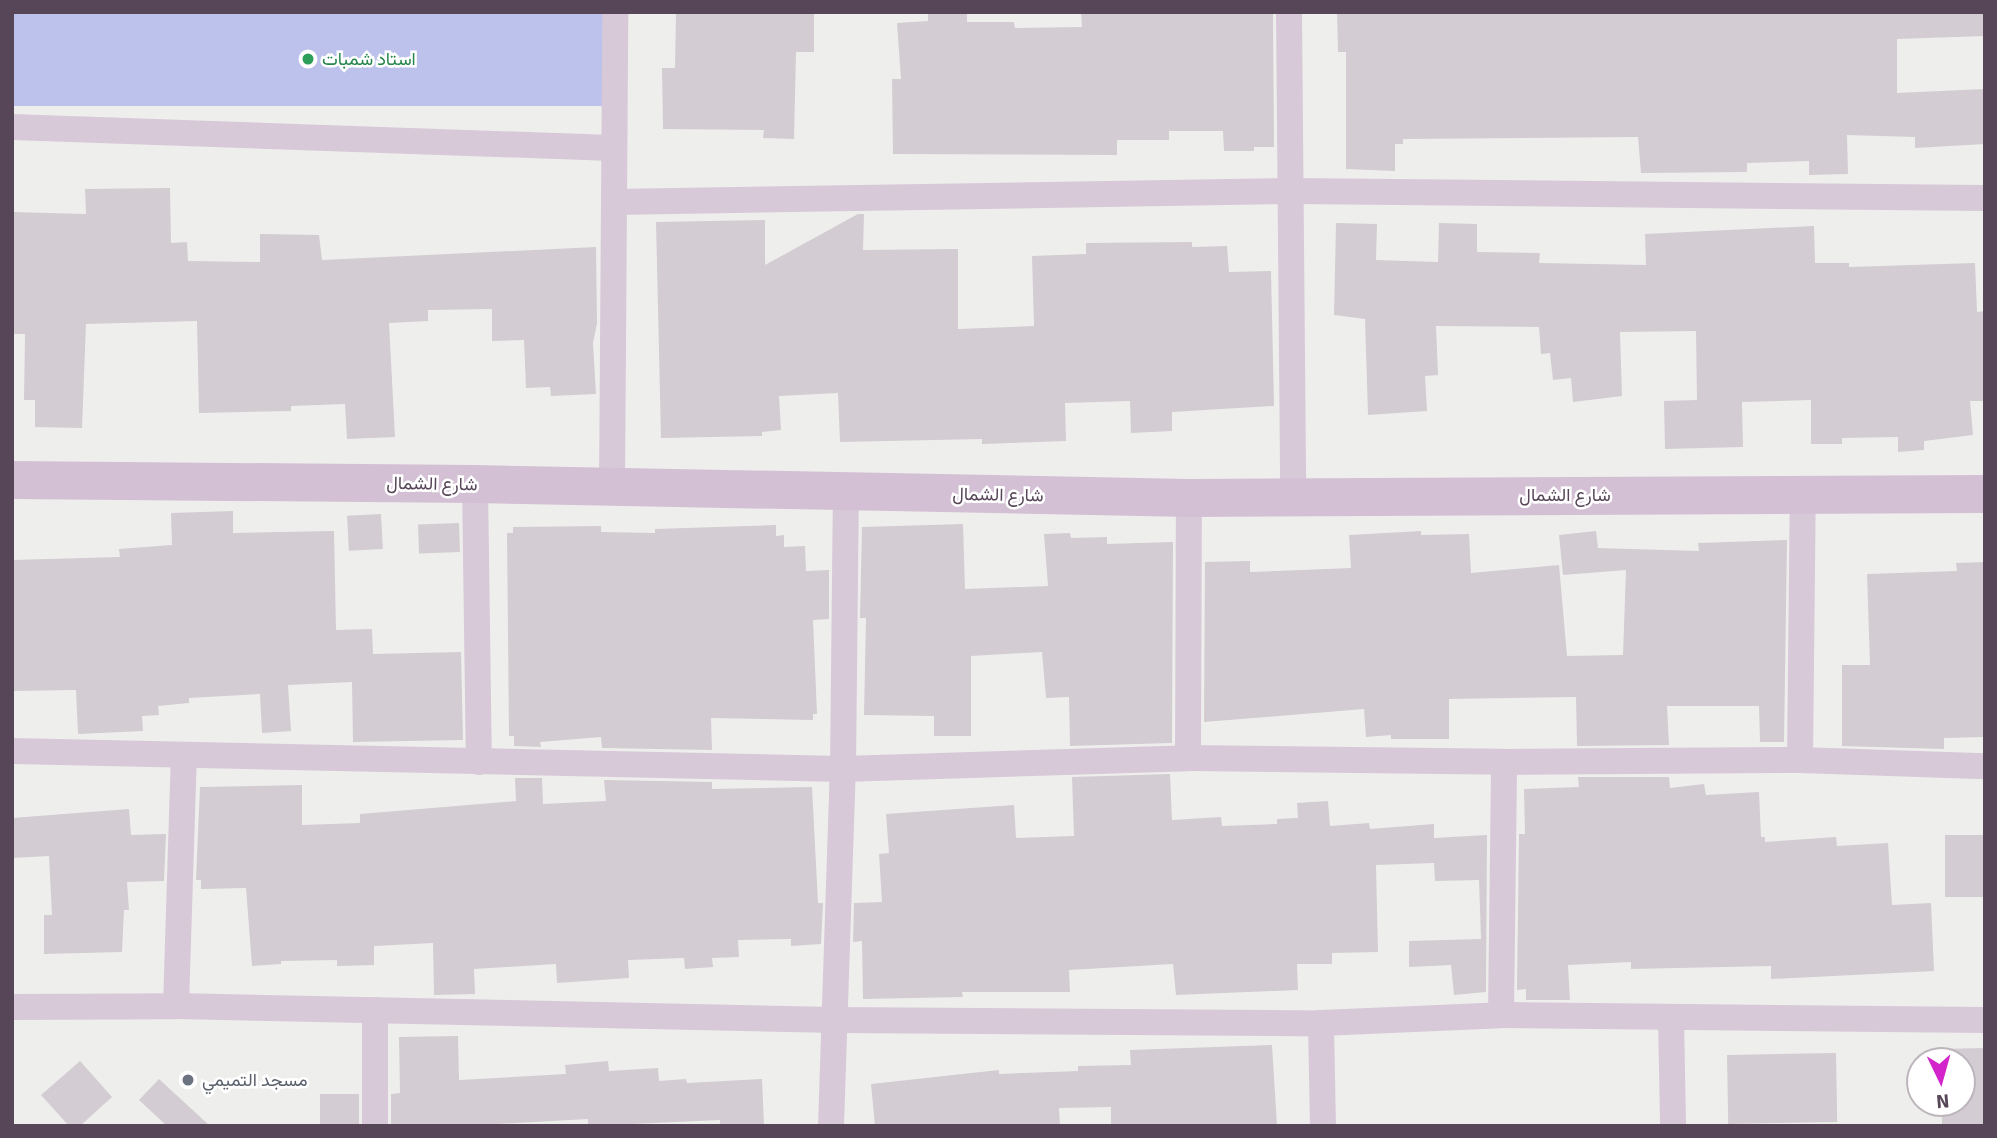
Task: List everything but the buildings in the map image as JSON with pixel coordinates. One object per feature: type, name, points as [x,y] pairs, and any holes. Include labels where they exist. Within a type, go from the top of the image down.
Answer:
[{"type":"street","points":[[612,488],[615,12]]},
{"type":"street","points":[[1289,12],[1292,191],[1290,441],[1293,497]]},
{"type":"street","points":[[12,127],[613,148]]},
{"type":"street","points":[[614,202],[1292,191],[1985,198]]},
{"type":"street","name":"شارع الشمال","points":[[12,480],[475,484],[1189,498],[1985,494]]},
{"type":"street","points":[[475,484],[479,762]]},
{"type":"street","points":[[831,1126],[843,769],[846,492]]},
{"type":"street","points":[[1800,760],[1802,494]]},
{"type":"street","points":[[1188,758],[1189,498]]},
{"type":"street","points":[[12,751],[843,769],[1188,758],[1504,762],[1800,760],[1985,766]]},
{"type":"street","points":[[176,1006],[184,756]]},
{"type":"street","points":[[1501,1015],[1504,762]]},
{"type":"street","points":[[12,1007],[176,1006],[835,1020],[1321,1023],[1501,1015],[1985,1020]]},
{"type":"street","points":[[375,1010],[375,1126]]},
{"type":"street","points":[[1671,1018],[1673,1126]]},
{"type":"street","points":[[1321,1023],[1323,1126]]},
{"type":"shaded area","name":"استاد شمبات","points":[[12,12],[604,12],[604,106],[12,106]]},
{"type":"place","name":"استاد شمبات","points":[[308,59]]},
{"type":"place","name":"مسجد التميمي","points":[[188,1080]]}]
